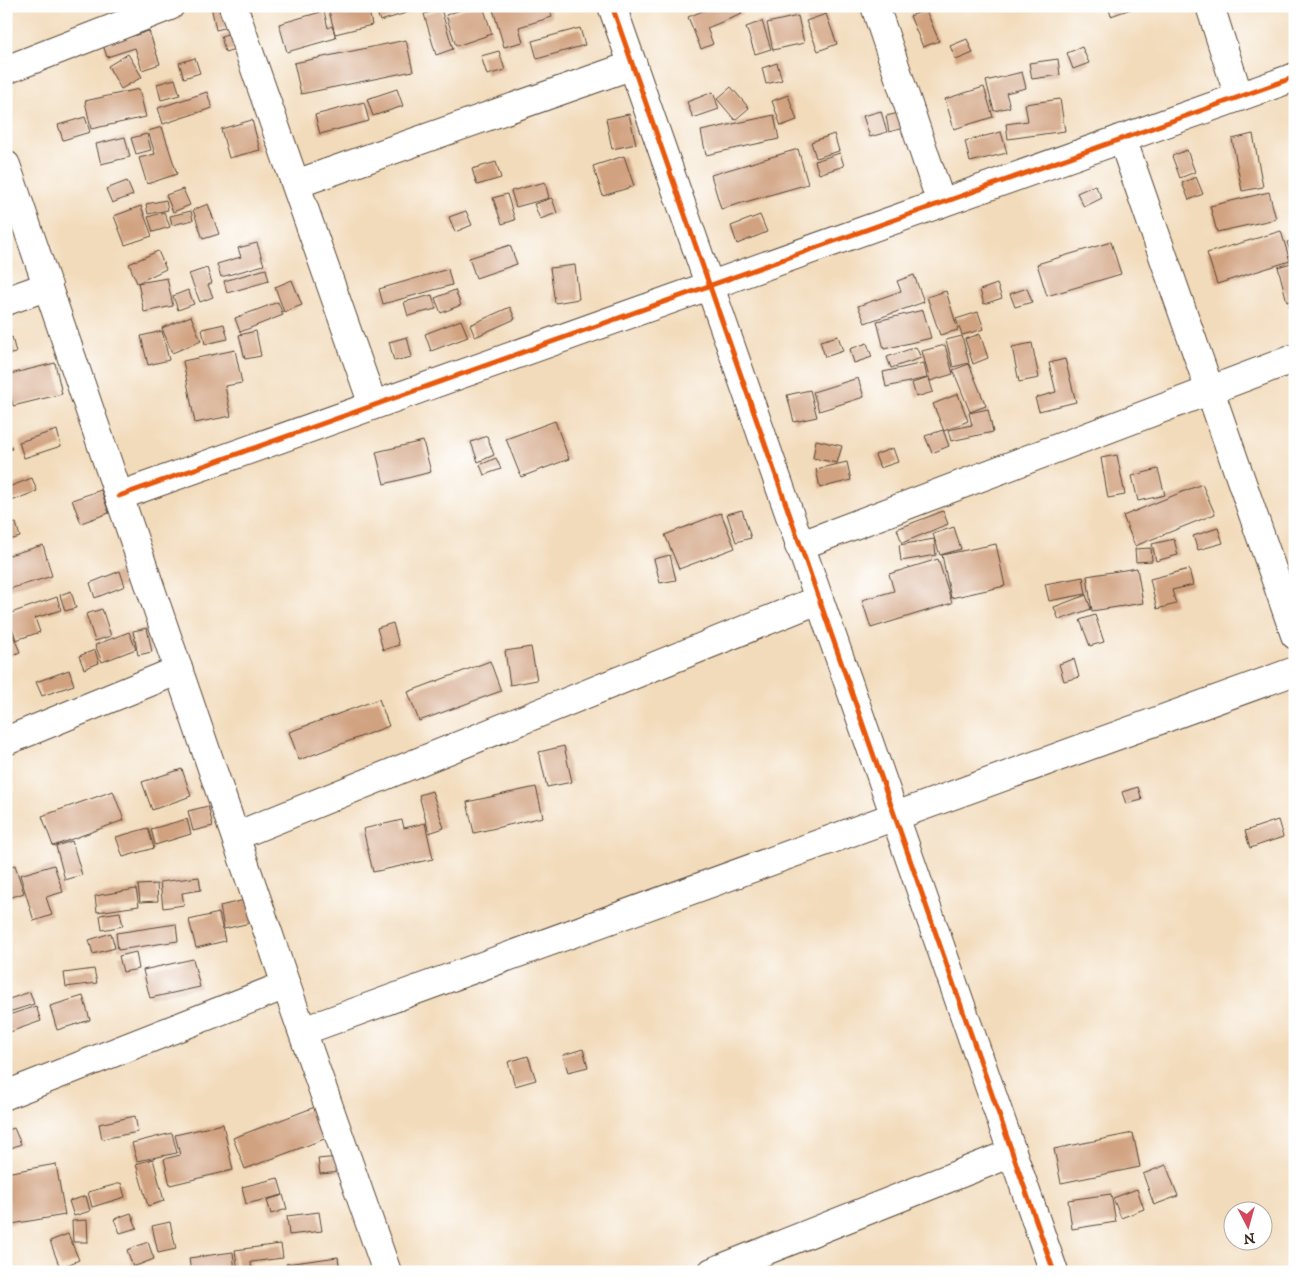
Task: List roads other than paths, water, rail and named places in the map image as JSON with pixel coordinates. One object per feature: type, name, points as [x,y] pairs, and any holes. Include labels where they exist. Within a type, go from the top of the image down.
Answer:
[{"type":"street","points":[[6,70],[170,6]]},
{"type":"street","points":[[233,6],[373,405]]},
{"type":"street","points":[[612,6],[893,816],[1054,1272]]},
{"type":"street","points":[[874,6],[941,203]]},
{"type":"street","points":[[1210,6],[1239,97]]},
{"type":"street","points":[[296,184],[633,65]]},
{"type":"street","points":[[120,496],[1295,77]]},
{"type":"street","points":[[1122,138],[1295,635]]},
{"type":"street","points":[[6,165],[286,985],[387,1272]]},
{"type":"street","points":[[6,301],[48,286]]},
{"type":"street","points":[[799,546],[1209,388],[1295,358]]},
{"type":"street","points":[[236,836],[818,600]]},
{"type":"street","points":[[6,741],[179,670]]},
{"type":"street","points":[[303,1031],[1295,670]]},
{"type":"street","points":[[6,1095],[286,985]]},
{"type":"street","points":[[712,1272],[1012,1153]]}]
